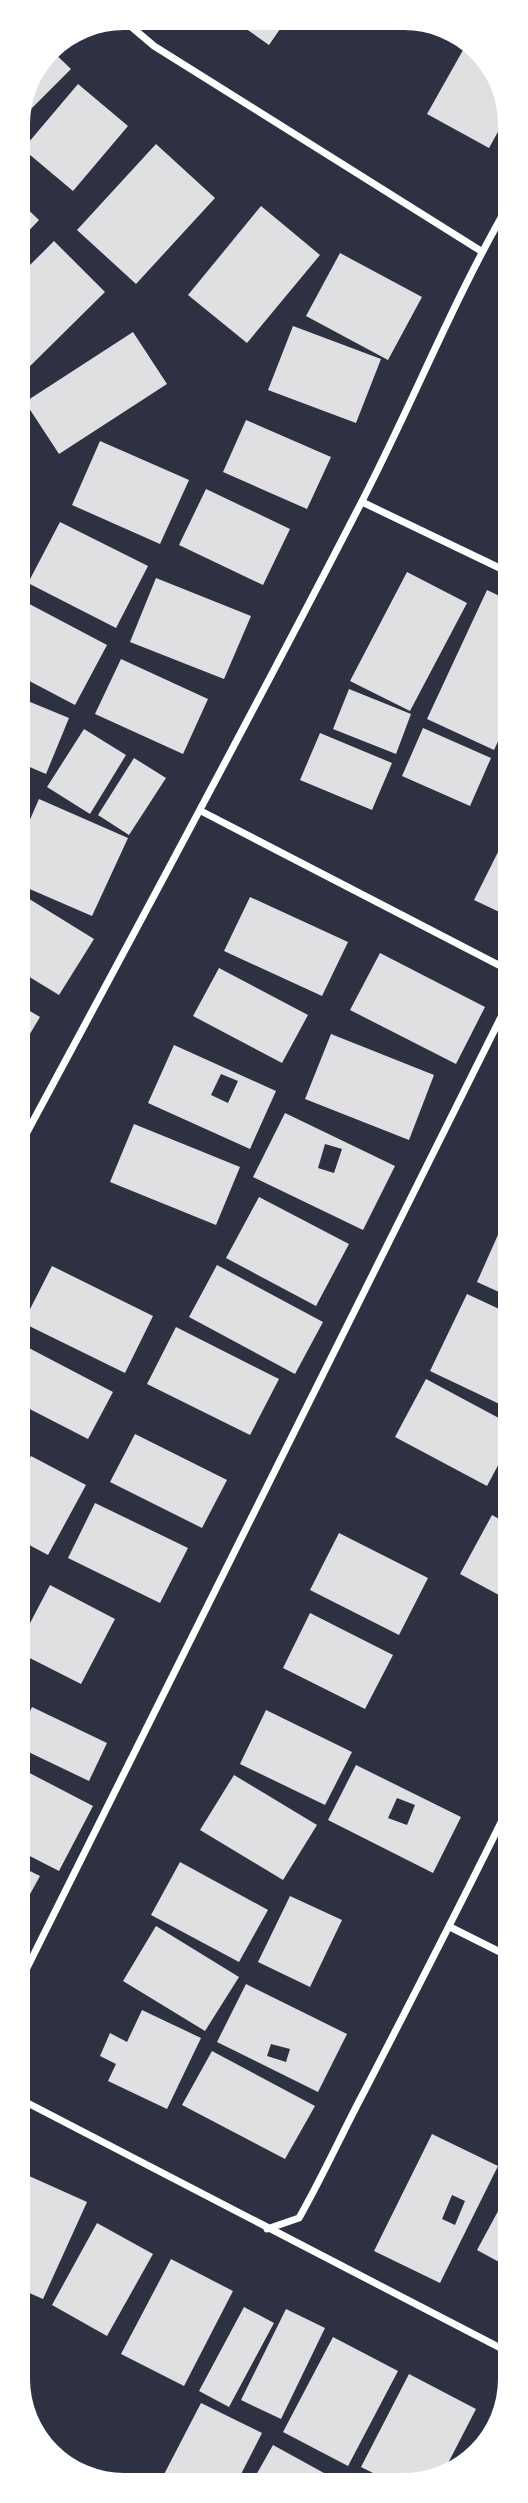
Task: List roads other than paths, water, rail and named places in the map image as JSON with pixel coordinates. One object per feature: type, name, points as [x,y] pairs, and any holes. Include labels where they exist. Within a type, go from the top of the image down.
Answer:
[{"type":"street","points":[[135,30],[154,46],[481,251]]},
{"type":"street","points":[[30,1127],[201,811],[362,502],[481,251],[498,222]]},
{"type":"street","points":[[362,502],[498,567]]},
{"type":"street","points":[[201,811],[498,965]]},
{"type":"street","points":[[30,1962],[498,1023]]},
{"type":"street","points":[[267,2228],[299,2218],[324,2175],[498,1829]]},
{"type":"street","points":[[450,1927],[498,1951]]},
{"type":"street","points":[[30,2104],[498,2347]]}]
